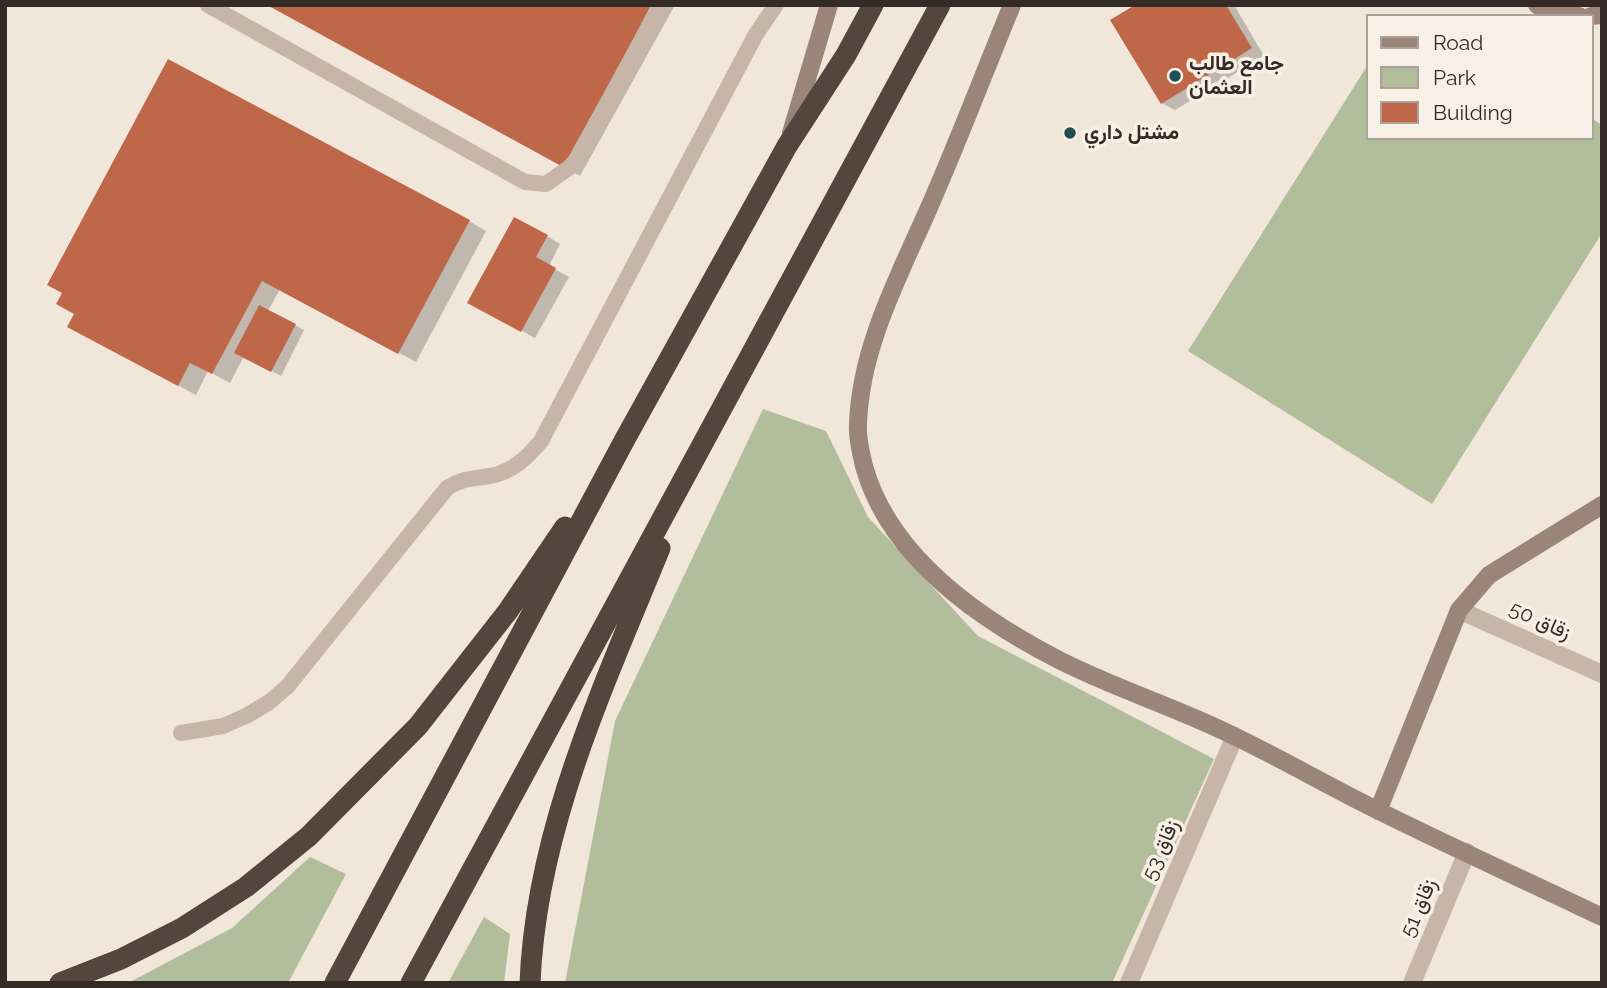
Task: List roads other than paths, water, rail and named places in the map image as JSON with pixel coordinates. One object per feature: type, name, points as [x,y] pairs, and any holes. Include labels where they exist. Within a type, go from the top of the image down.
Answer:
[{"type":"highway","points":[[334,983],[624,441],[787,146],[846,55],[873,5]]},
{"type":"highway","points":[[411,983],[940,5]]},
{"type":"highway","points":[[60,983],[121,959],[182,928],[246,887],[309,836],[418,726],[508,611],[624,441]]},
{"type":"highway","points":[[530,983],[541,883],[561,805],[590,722],[699,452]]},
{"type":"street","points":[[787,146],[830,5]]},
{"type":"street","points":[[1012,5],[902,268],[871,351],[860,398],[857,428],[868,480],[892,528],[909,550],[958,595],[990,619],[1059,660],[1235,736],[1378,811],[1602,916]]},
{"type":"street","points":[[1537,5],[1567,14]]},
{"type":"street","points":[[1378,811],[1459,610],[1489,575],[1602,505]]},
{"type":"street","name":"زقاق 50","points":[[1459,610],[1602,674]]},
{"type":"street","name":"زقاق 53","points":[[1129,983],[1235,736]]},
{"type":"street","name":"زقاق 51","points":[[1412,983],[1467,852]]},
{"type":"lane","points":[[208,5],[525,181],[546,184],[570,167],[581,155],[660,5]]},
{"type":"lane","points":[[181,733],[223,726],[268,704],[304,668],[447,488],[469,477],[506,471],[531,453],[554,417],[756,34],[776,5]]},
{"type":"place","name":"جامع طالب العثمان","points":[[1175,76]]},
{"type":"place","name":"مشتل داري","points":[[1070,133]]}]
